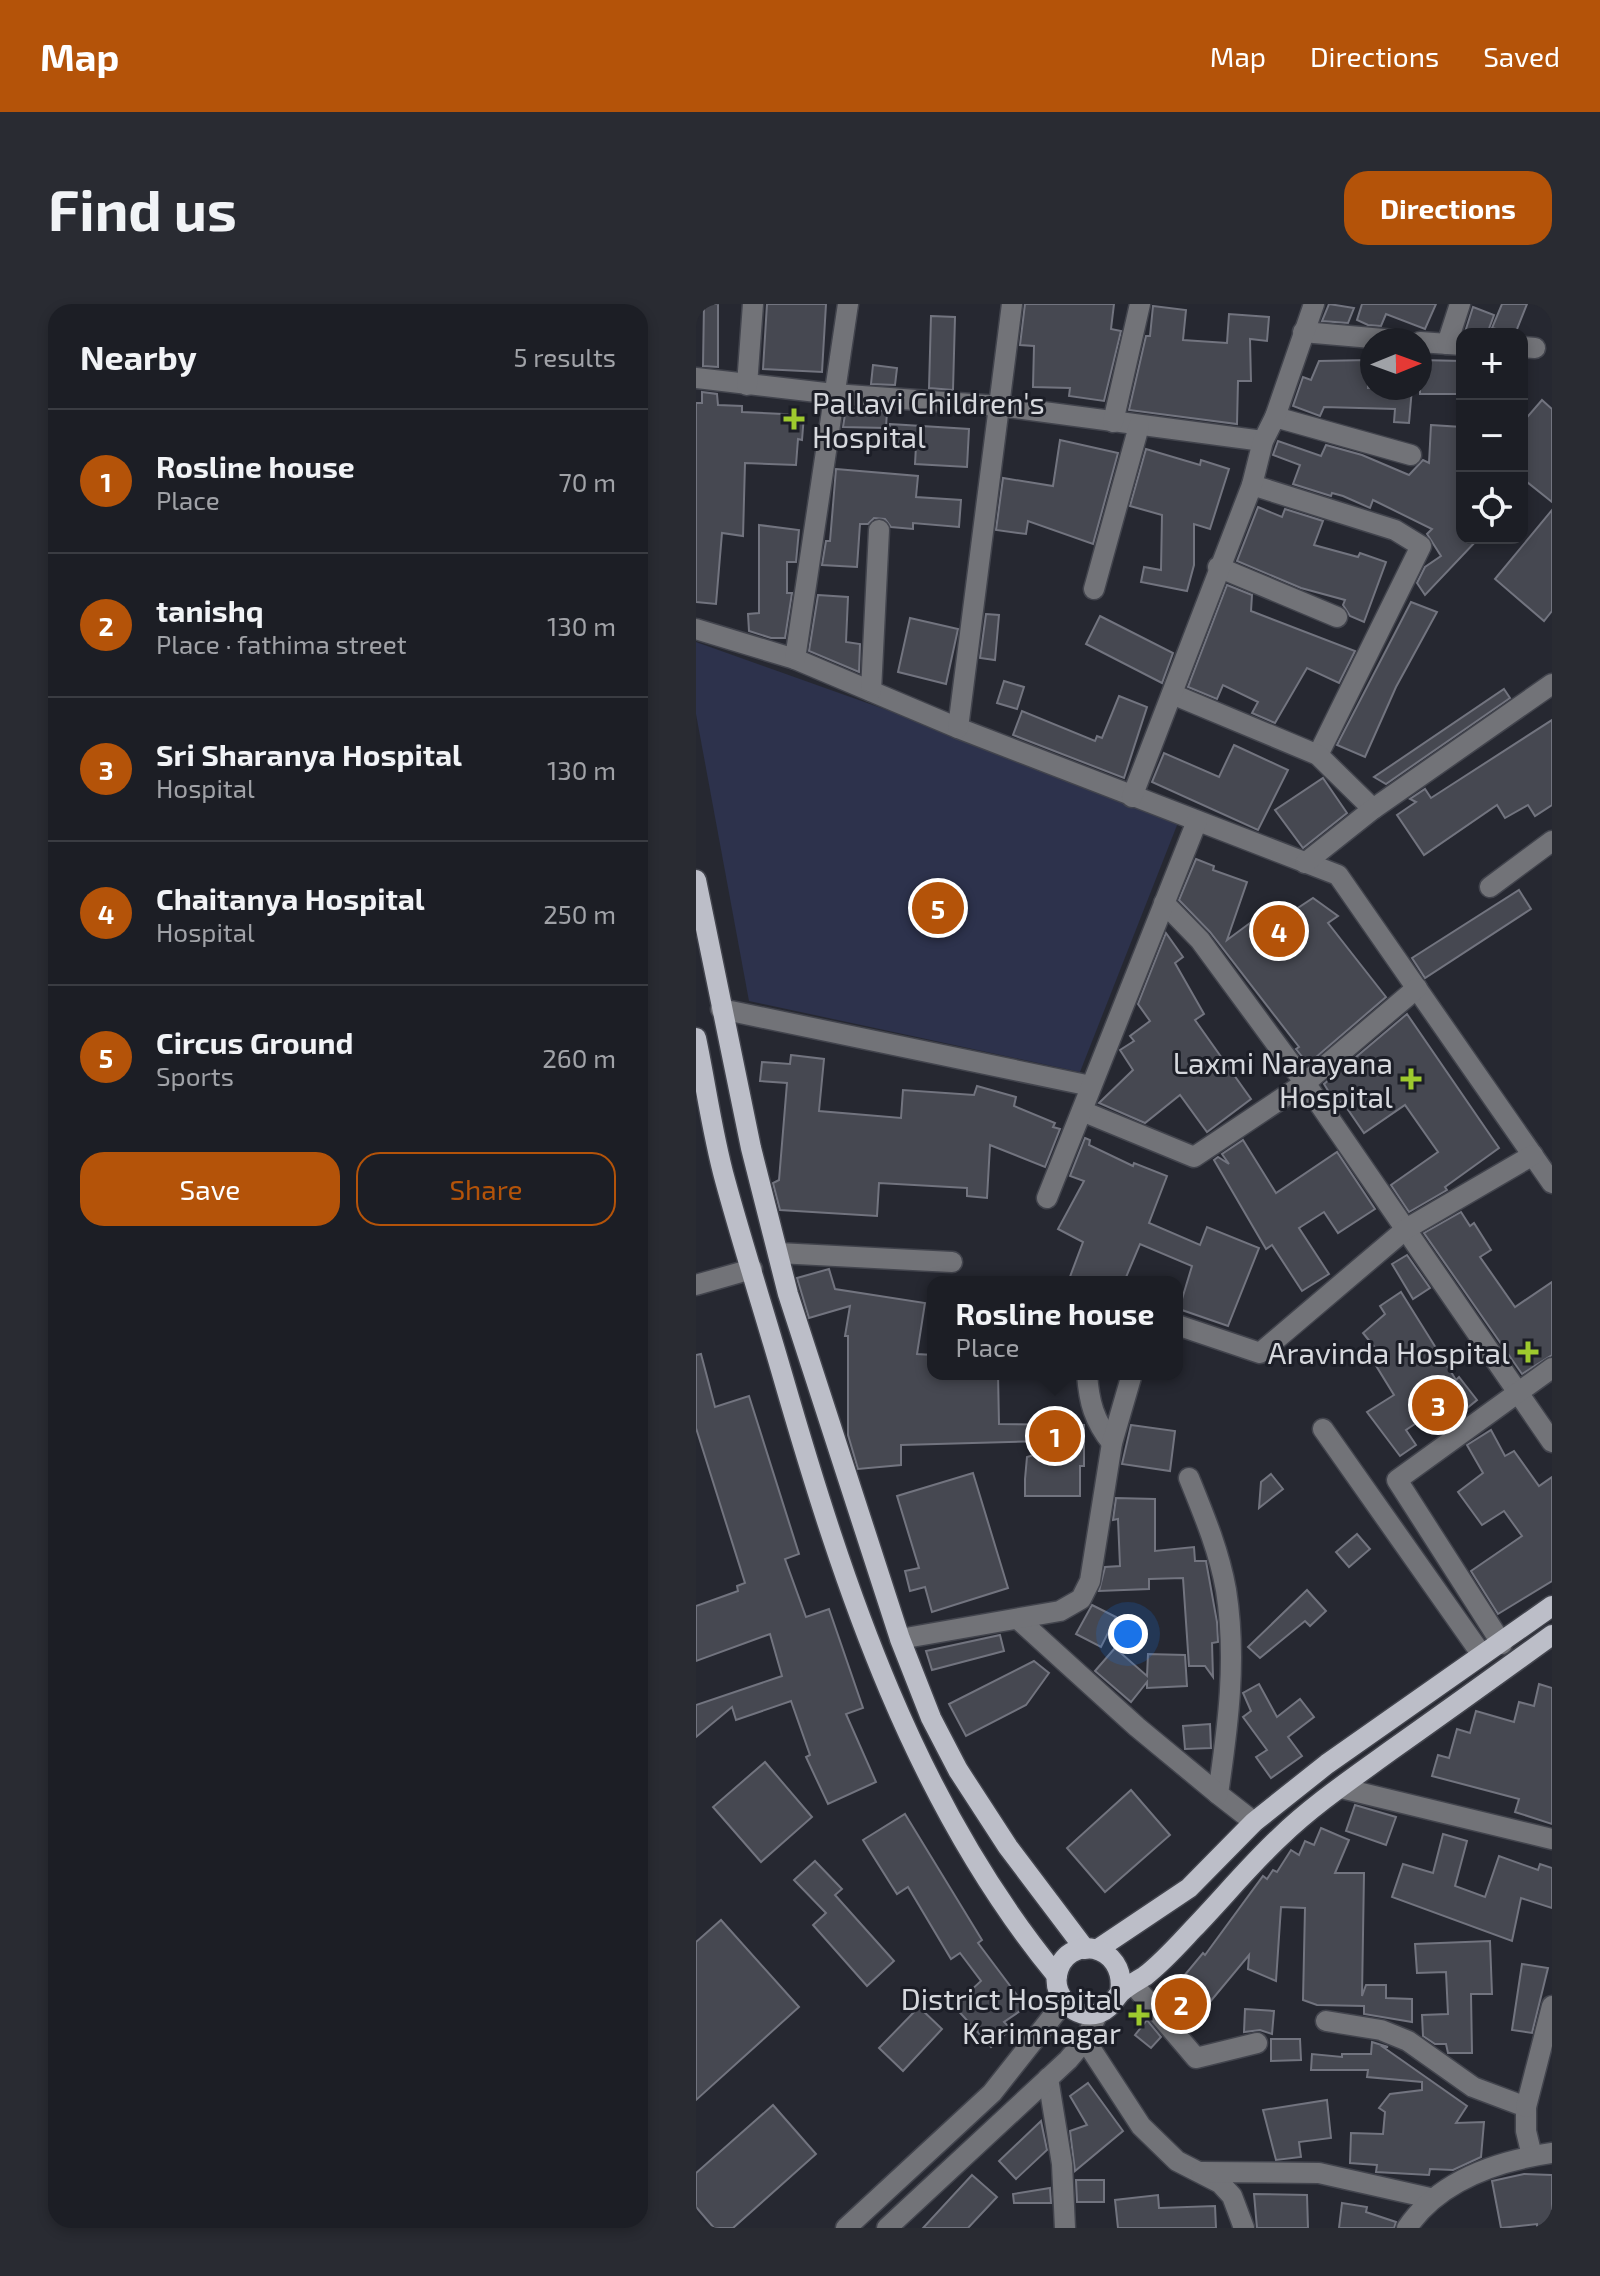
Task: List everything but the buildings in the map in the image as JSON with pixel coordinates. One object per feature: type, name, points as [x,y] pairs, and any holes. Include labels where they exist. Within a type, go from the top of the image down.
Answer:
[{"type":"main road","points":[[696,880],[721,1009],[778,1253],[830,1431],[900,1639],[931,1718],[958,1770],[1008,1847],[1091,1949],[1110,1956],[1119,1966],[1126,1989]]},
{"type":"main road","points":[[696,1038],[724,1177],[804,1450],[871,1645],[907,1736],[987,1881],[1016,1926],[1057,1976]]},
{"type":"main road","points":[[1552,1606],[1327,1764],[1254,1822],[1189,1888],[1091,1949],[1072,1953],[1062,1963],[1057,1976],[1058,1989],[1064,2002],[1074,2010],[1098,2013],[1113,2005],[1126,1989],[1160,1963],[1281,1836],[1341,1788],[1552,1635]]},
{"type":"street","points":[[747,385],[753,304]]},
{"type":"street","points":[[795,659],[848,304]]},
{"type":"street","points":[[958,728],[1012,304]]},
{"type":"street","points":[[1113,422],[1140,304]]},
{"type":"street","points":[[1432,343],[1455,345],[1460,304]]},
{"type":"street","points":[[1132,797],[1252,485],[1263,441],[1275,417],[1303,332],[1307,305]]},
{"type":"street","points":[[1303,332],[1360,337]]},
{"type":"street","points":[[696,378],[834,394],[999,406],[1263,441]]},
{"type":"street","points":[[1275,417],[1411,455]]},
{"type":"street","points":[[1094,589],[1139,426]]},
{"type":"street","points":[[1252,485],[1395,530],[1421,546],[1318,755]]},
{"type":"street","points":[[871,691],[879,530]]},
{"type":"street","points":[[1218,567],[1337,617]]},
{"type":"street","points":[[696,629],[795,659],[958,728],[1338,875],[1552,1183]]},
{"type":"street","points":[[1305,863],[1373,809],[1552,684]]},
{"type":"street","points":[[1172,694],[1318,755],[1373,809]]},
{"type":"street","points":[[1047,1198],[1197,821]]},
{"type":"street","points":[[1490,887],[1552,841]]},
{"type":"street","points":[[1164,903],[1200,940],[1305,1083],[1552,1442]]},
{"type":"street","points":[[1082,1111],[1194,1157],[1305,1083],[1417,988]]},
{"type":"street","points":[[721,1009],[1091,1086]]},
{"type":"street","points":[[1183,1327],[1260,1353],[1406,1229],[1533,1155]]},
{"type":"street","points":[[778,1253],[952,1262]]},
{"type":"street","points":[[696,1285],[752,1269]]},
{"type":"street","points":[[1502,1644],[1397,1480],[1552,1368]]},
{"type":"street","points":[[1088,1380],[1091,1410],[1112,1443]]},
{"type":"street","points":[[900,1639],[1060,1611],[1081,1599],[1096,1558],[1112,1443],[1130,1380]]},
{"type":"street","points":[[1323,1429],[1482,1655]]},
{"type":"street","points":[[1189,1478],[1214,1543],[1226,1591],[1232,1673],[1218,1794]]},
{"type":"street","points":[[1018,1619],[1137,1727],[1254,1822]]},
{"type":"street","points":[[1341,1788],[1552,1839]]},
{"type":"street","points":[[1126,1989],[1196,2058],[1257,2043]]},
{"type":"street","points":[[846,2228],[992,2093],[1064,2002]]},
{"type":"street","points":[[1407,2228],[1430,2198],[1476,2173],[1542,2154],[1526,2131],[1526,2107],[1552,2006]]},
{"type":"street","points":[[887,2228],[1048,2078],[1085,2040],[1098,2013]]},
{"type":"street","points":[[1326,2021],[1381,2030],[1408,2041],[1473,2087],[1526,2107]]},
{"type":"street","points":[[1085,2040],[1141,2126],[1162,2149],[1220,2183],[1232,2196],[1244,2228]]},
{"type":"street","points":[[1048,2078],[1062,2164],[1065,2228]]},
{"type":"street","points":[[1197,2172],[1319,2173],[1430,2198]]},
{"type":"shaded area","points":[[696,642],[1181,815],[1080,1072],[749,1001],[696,714]]},
{"type":"place","name":"Pallavi Children's Hospital","points":[[794,419]]},
{"type":"place","name":"Circus Ground","points":[[938,908]]},
{"type":"place","name":"Chaitanya Hospital","points":[[1279,931]]},
{"type":"place","name":"Laxmi Narayana Hospital","points":[[1411,1079]]},
{"type":"place","name":"Aravinda Hospital","points":[[1528,1352]]},
{"type":"place","name":"Sri Sharanya Hospital","points":[[1438,1405]]},
{"type":"place","name":"Rosline house","points":[[1055,1436]]},
{"type":"place","name":"tanishq","points":[[1181,2004]]},
{"type":"place","name":"District Hospital Karimnagar","points":[[1139,2015]]}]
